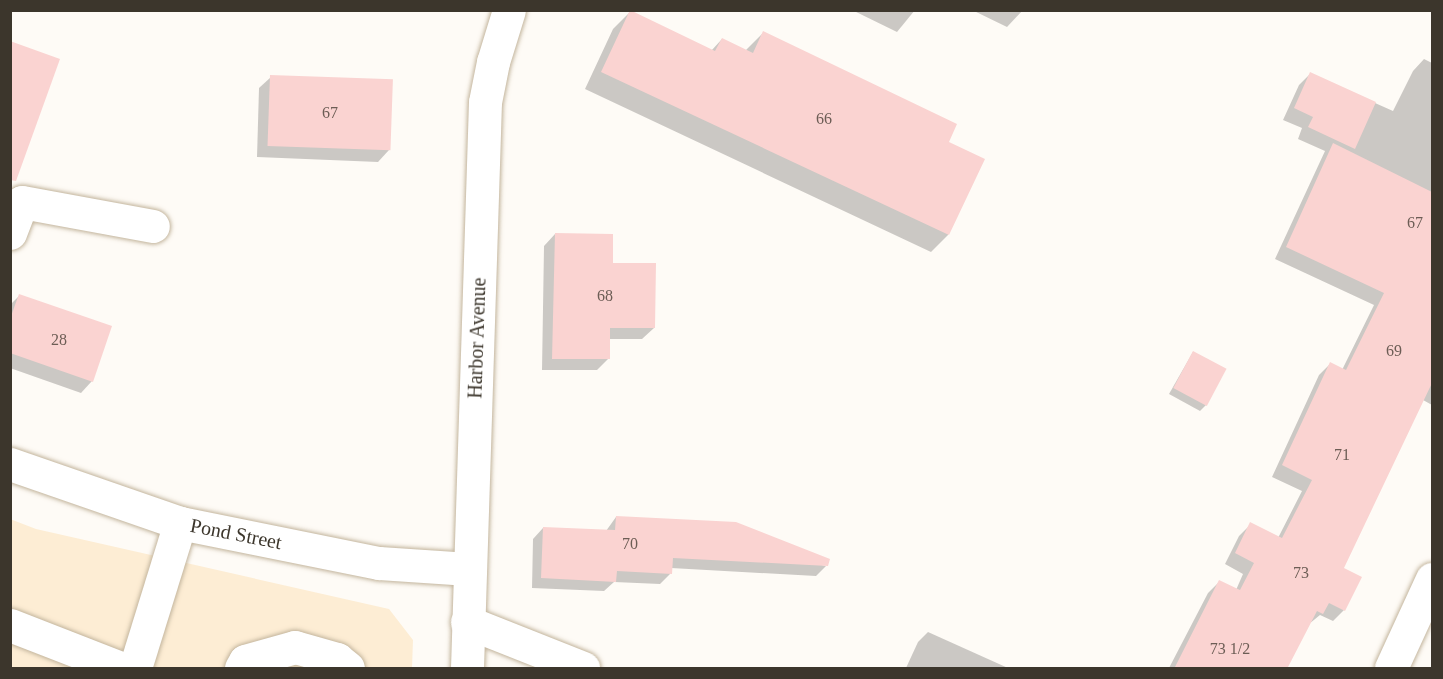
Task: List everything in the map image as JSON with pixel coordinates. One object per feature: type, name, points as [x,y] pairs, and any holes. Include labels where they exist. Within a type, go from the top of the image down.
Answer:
[{"type":"street","name":"Harbor Avenue","points":[[466,669],[485,102],[493,62],[509,10]]},
{"type":"street","points":[[10,233],[22,202],[153,226]]},
{"type":"street","name":"Pond Street","points":[[10,464],[180,523],[379,562],[469,569]]},
{"type":"street","points":[[135,669],[180,523]]},
{"type":"street","points":[[1391,669],[1432,579]]},
{"type":"street","points":[[467,622],[583,669]]},
{"type":"street","points":[[10,625],[121,669]]},
{"type":"street","points":[[241,669],[245,661],[294,647],[337,659],[348,669]]},
{"type":"shaded area","points":[[10,519],[36,529],[389,609],[413,640],[412,668],[11,668]]},
{"type":"building","points":[[630,10],[715,51],[722,38],[753,53],[763,31],[957,124],[949,142],[985,159],[949,235],[601,72]]},
{"type":"building","points":[[10,41],[60,59],[16,181],[10,180]]},
{"type":"building","points":[[1310,72],[1376,102],[1355,149],[1308,127],[1313,117],[1294,108]]},
{"type":"building","points":[[270,75],[393,79],[390,150],[268,146]]},
{"type":"building","points":[[1333,143],[1432,192],[1432,383],[1344,568],[1362,577],[1345,611],[1329,603],[1323,614],[1317,611],[1287,669],[1174,669],[1219,580],[1240,590],[1254,563],[1235,553],[1250,522],[1282,538],[1312,480],[1282,465],[1330,362],[1346,370],[1384,293],[1286,247]]},
{"type":"building","points":[[555,233],[613,234],[613,263],[656,263],[655,328],[610,328],[610,359],[552,359]]},
{"type":"building","points":[[19,294],[112,326],[93,382],[10,353],[10,319]]},
{"type":"building","points":[[1193,351],[1227,369],[1207,406],[1173,388]]},
{"type":"building","points":[[616,516],[736,522],[830,559],[828,566],[673,558],[672,574],[617,571],[616,582],[541,578],[543,527],[615,530]]}]
